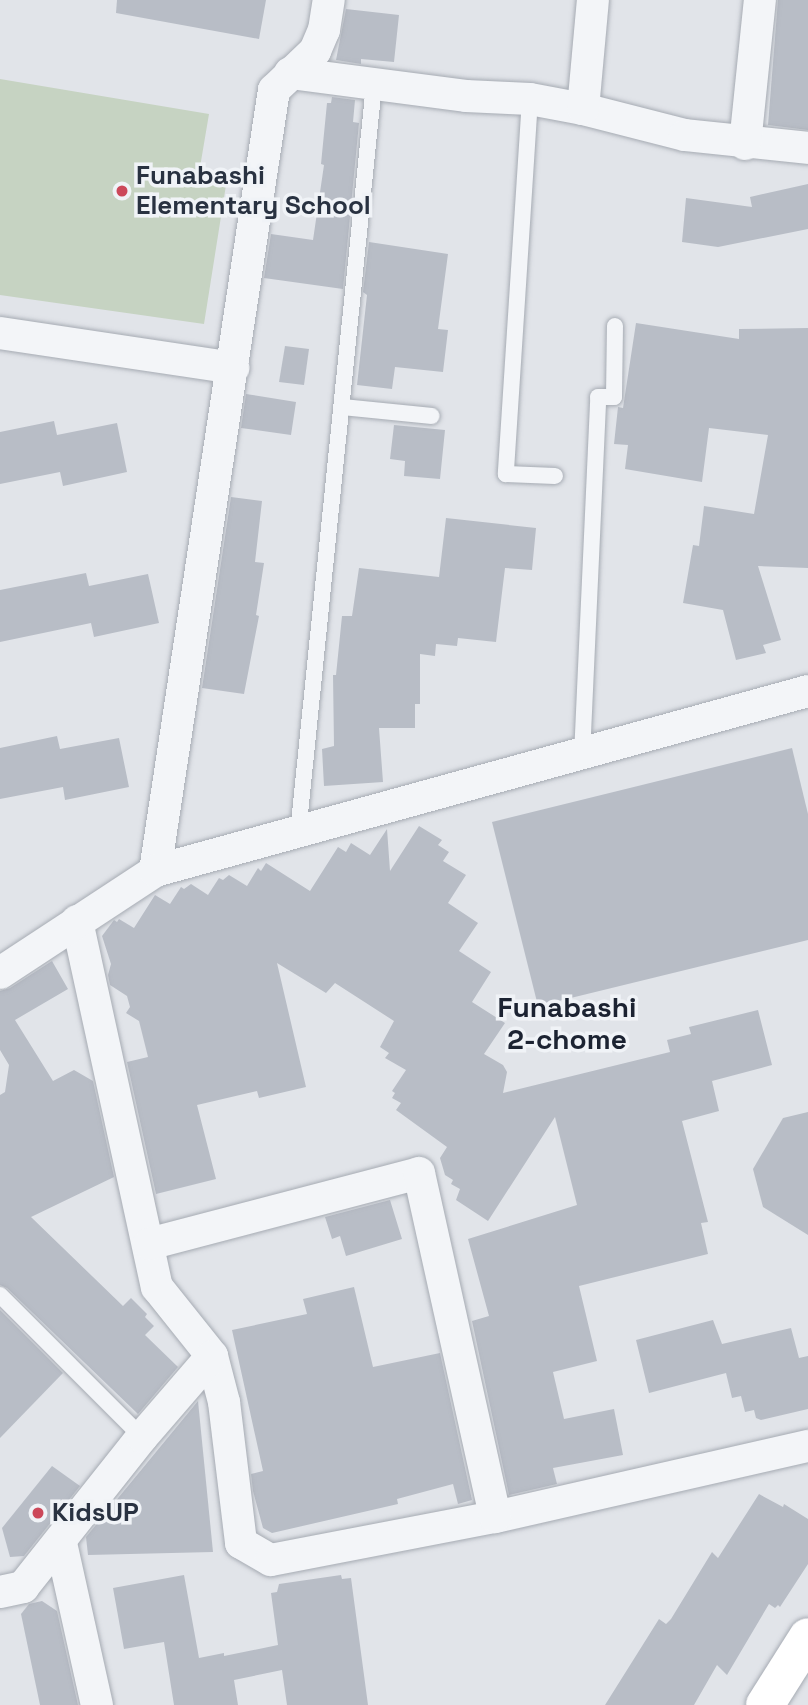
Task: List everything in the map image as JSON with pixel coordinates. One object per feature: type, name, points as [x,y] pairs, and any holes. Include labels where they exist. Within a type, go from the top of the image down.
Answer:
[{"type":"main road","points":[[765,1705],[808,1637]]},
{"type":"street","points":[[155,871],[274,90],[315,51],[324,30],[329,0]]},
{"type":"street","points":[[583,108],[593,0]]},
{"type":"street","points":[[745,144],[760,0]]},
{"type":"street","points":[[290,72],[374,85],[530,99],[583,108],[685,135],[745,144],[808,148]]},
{"type":"street","points":[[0,333],[233,368]]},
{"type":"street","points":[[0,973],[155,871],[808,691]]},
{"type":"street","points":[[77,920],[157,1287],[212,1356],[224,1402],[241,1544],[271,1560],[495,1517],[808,1446]]},
{"type":"street","points":[[149,1244],[419,1173],[495,1517]]},
{"type":"street","points":[[0,1592],[23,1587],[61,1544],[142,1437],[212,1356]]},
{"type":"street","points":[[61,1544],[97,1705]]},
{"type":"lane","points":[[298,833],[374,85]]},
{"type":"lane","points":[[530,99],[506,474],[555,476]]},
{"type":"lane","points":[[582,755],[598,397],[614,397],[615,326]]},
{"type":"lane","points":[[343,407],[432,416]]},
{"type":"lane","points":[[0,1295],[142,1437]]},
{"type":"green space","points":[[0,79],[209,114],[198,179],[226,185],[204,324],[0,295]]},
{"type":"building","points":[[117,0],[266,0],[259,39],[116,13]]},
{"type":"building","points":[[778,0],[808,0],[808,130],[768,125]]},
{"type":"building","points":[[346,9],[399,15],[394,62],[361,59],[361,64],[336,60]]},
{"type":"building","points":[[332,97],[355,100],[353,122],[359,123],[343,289],[264,278],[271,234],[313,240],[324,165],[321,164],[327,103],[331,103]]},
{"type":"building","points":[[808,184],[808,229],[718,247],[682,242],[686,198],[752,207],[750,197]]},
{"type":"building","points":[[369,242],[448,254],[438,329],[448,330],[443,372],[395,367],[392,389],[357,385],[367,295],[363,292]]},
{"type":"building","points":[[636,323],[739,339],[739,329],[808,328],[808,568],[758,566],[781,640],[763,645],[766,653],[736,660],[723,610],[683,603],[693,545],[699,546],[704,506],[754,514],[768,435],[709,428],[702,482],[625,469],[628,445],[614,444],[618,407],[623,408]]},
{"type":"building","points":[[285,346],[309,349],[304,385],[279,382]]},
{"type":"building","points":[[246,394],[296,402],[291,435],[241,428]]},
{"type":"building","points":[[54,421],[57,435],[117,423],[127,472],[63,486],[60,472],[0,484],[0,432]]},
{"type":"building","points":[[394,425],[445,430],[440,479],[404,476],[405,461],[390,459]]},
{"type":"building","points":[[231,497],[262,501],[255,562],[264,563],[256,615],[259,616],[244,694],[202,688]]},
{"type":"building","points":[[446,518],[536,528],[532,570],[505,568],[496,642],[458,638],[457,646],[436,644],[435,656],[420,654],[420,704],[415,704],[415,728],[379,728],[383,782],[324,786],[322,749],[334,746],[333,675],[336,675],[342,616],[352,616],[359,568],[439,577]]},
{"type":"building","points":[[86,573],[89,586],[148,574],[159,623],[94,637],[91,623],[0,642],[0,590]]},
{"type":"building","points":[[57,736],[60,749],[119,738],[129,787],[65,800],[63,787],[0,799],[0,748]]},
{"type":"building","points":[[792,748],[808,814],[808,940],[538,1006],[492,822]]},
{"type":"building","points":[[419,826],[442,840],[438,845],[449,852],[443,861],[466,875],[448,903],[478,923],[459,951],[491,972],[472,1002],[505,1023],[484,1054],[503,1065],[507,1072],[503,1093],[670,1052],[667,1040],[691,1034],[689,1027],[758,1010],[772,1065],[712,1081],[719,1111],[682,1121],[708,1222],[701,1223],[708,1254],[579,1286],[597,1361],[553,1372],[564,1419],[614,1409],[623,1455],[553,1468],[557,1484],[509,1495],[472,1321],[489,1316],[468,1239],[577,1205],[555,1117],[488,1221],[456,1200],[460,1189],[451,1184],[453,1180],[445,1175],[440,1158],[447,1147],[396,1110],[401,1103],[392,1098],[395,1093],[392,1091],[406,1070],[385,1058],[389,1053],[380,1047],[394,1021],[335,983],[326,993],[277,963],[306,1087],[259,1098],[257,1091],[197,1105],[216,1179],[156,1194],[127,1062],[148,1057],[139,1021],[126,1013],[130,1007],[127,996],[110,985],[108,975],[111,964],[102,936],[114,920],[117,922],[119,919],[134,928],[155,895],[170,904],[181,887],[184,889],[191,884],[208,895],[219,878],[223,880],[229,875],[247,886],[258,868],[261,871],[266,863],[310,891],[338,847],[346,852],[351,843],[370,855],[387,829],[390,871]]},
{"type":"building","points":[[52,961],[68,989],[15,1020],[53,1081],[74,1070],[93,1081],[114,1177],[31,1217],[123,1306],[131,1298],[147,1314],[145,1317],[154,1326],[145,1335],[178,1367],[138,1414],[7,1288],[0,1285],[0,1095],[5,1092],[9,1065],[0,1050],[0,991],[10,988]]},
{"type":"building","points":[[808,1112],[808,1235],[763,1207],[753,1169],[783,1118]]},
{"type":"building","points":[[390,1200],[402,1239],[346,1256],[340,1236],[332,1239],[325,1217]]},
{"type":"building","points":[[354,1287],[373,1367],[440,1353],[472,1500],[458,1504],[453,1484],[397,1499],[398,1504],[272,1533],[263,1528],[253,1491],[251,1474],[263,1471],[232,1330],[307,1314],[303,1299]]},
{"type":"building","points":[[0,1310],[63,1373],[0,1438]]},
{"type":"building","points":[[713,1320],[722,1344],[791,1328],[799,1358],[808,1356],[808,1409],[761,1420],[756,1418],[754,1410],[745,1412],[741,1396],[732,1398],[726,1373],[649,1393],[636,1340]]},
{"type":"building","points":[[198,1401],[213,1552],[88,1555],[86,1537]]},
{"type":"building","points":[[52,1466],[80,1486],[24,1556],[10,1557],[2,1528]]},
{"type":"building","points":[[759,1494],[783,1507],[784,1504],[808,1519],[808,1564],[780,1607],[778,1605],[775,1608],[769,1604],[727,1675],[717,1665],[694,1705],[605,1705],[659,1619],[666,1624],[671,1619],[712,1552],[718,1558]]},
{"type":"building","points":[[184,1575],[199,1658],[278,1645],[271,1593],[277,1592],[279,1584],[341,1575],[342,1579],[351,1578],[368,1705],[287,1705],[282,1670],[234,1680],[238,1705],[174,1705],[164,1642],[124,1649],[113,1588]]},
{"type":"building","points":[[42,1601],[57,1611],[78,1705],[40,1705],[21,1614],[29,1604]]},
{"type":"place","name":"Funabashi Elementary School","points":[[122,191]]},
{"type":"place","name":"KidsUP","points":[[38,1513]]},
{"type":"district","name":"Funabashi 2-chome","points":[[567,1023]]}]
